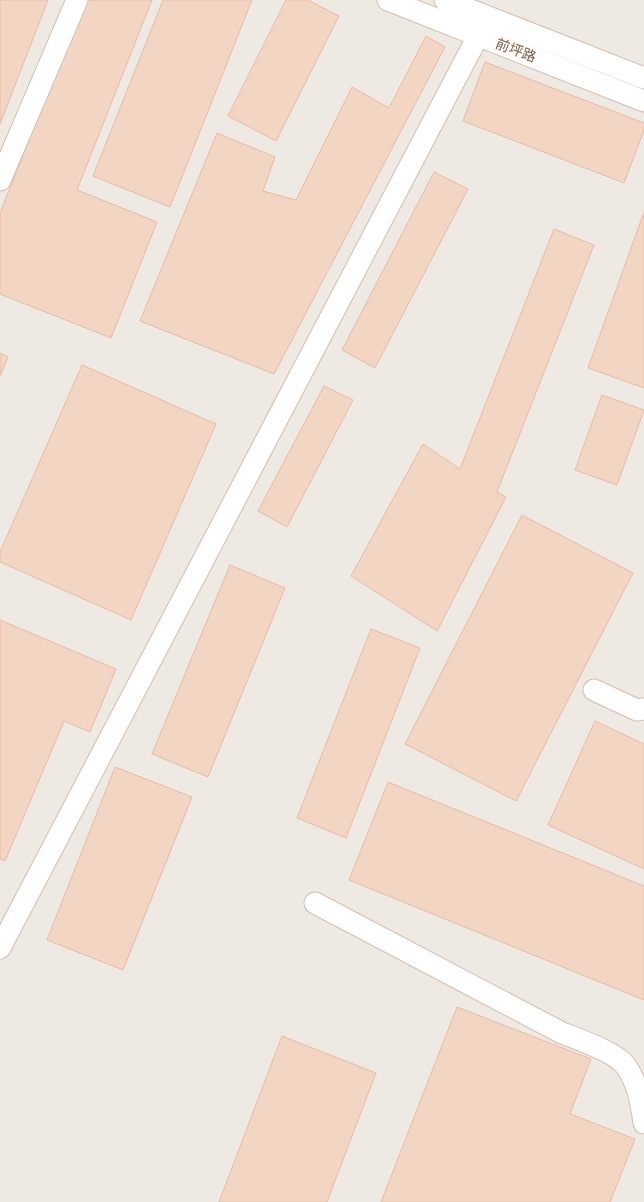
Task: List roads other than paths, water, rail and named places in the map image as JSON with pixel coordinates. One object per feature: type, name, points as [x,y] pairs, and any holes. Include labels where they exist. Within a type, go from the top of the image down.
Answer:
[{"type":"street","points":[[0,180],[77,0]]},
{"type":"street","name":"前坪路","points":[[388,0],[644,101]]},
{"type":"street","name":"前坪路","points":[[445,0],[644,78]]},
{"type":"street","points":[[0,948],[478,36]]},
{"type":"street","points":[[594,690],[637,710],[644,709]]},
{"type":"street","points":[[316,902],[562,1033],[601,1049],[624,1064],[641,1096],[644,1123]]}]
